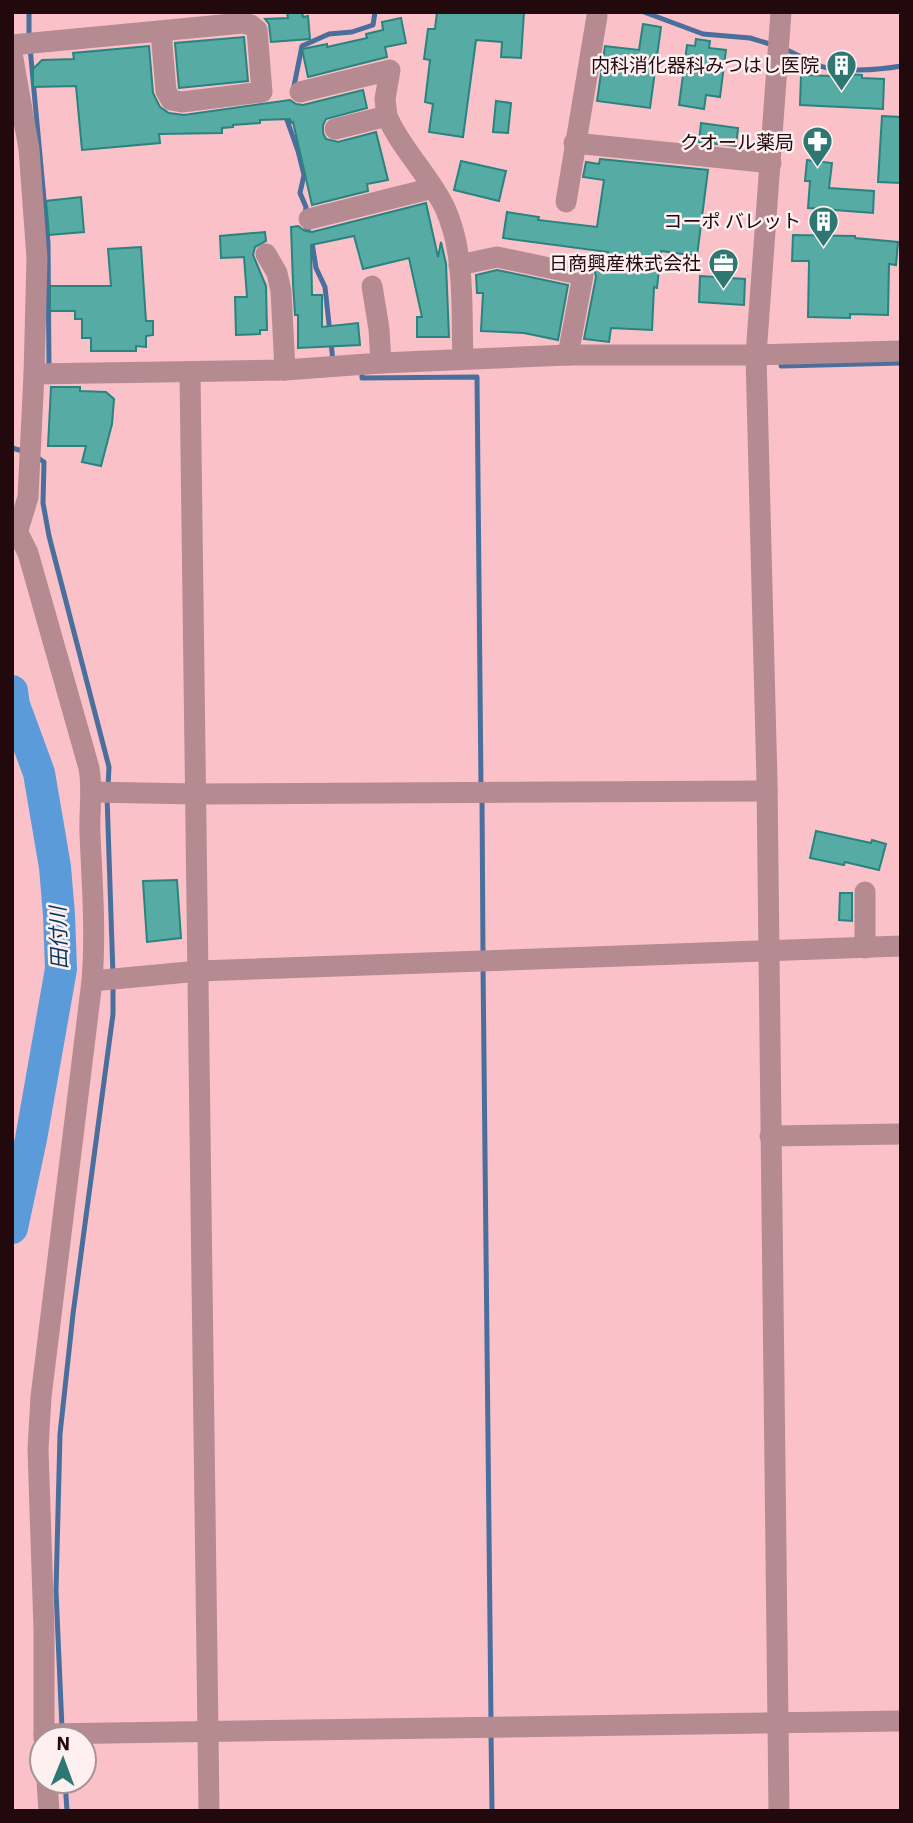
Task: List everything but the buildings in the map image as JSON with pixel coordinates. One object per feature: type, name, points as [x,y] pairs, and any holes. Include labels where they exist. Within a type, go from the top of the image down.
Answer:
[{"type":"street","points":[[779,1811],[767,791],[757,355],[781,12]]},
{"type":"street","points":[[566,202],[597,16]]},
{"type":"street","points":[[12,45],[243,23],[257,30],[262,92],[182,102],[171,100],[166,91],[161,32]]},
{"type":"street","points":[[12,53],[29,149],[36,229],[34,374],[27,497],[15,526],[29,553],[89,768],[95,924],[92,981],[41,1397],[38,1449],[44,1725]]},
{"type":"street","points":[[300,92],[390,70],[385,99],[387,116],[444,206],[453,227],[459,265],[463,359]]},
{"type":"street","points":[[335,129],[387,116]]},
{"type":"street","points":[[574,143],[771,163]]},
{"type":"street","points":[[309,219],[433,188]]},
{"type":"street","points":[[266,254],[277,273],[281,290],[285,370]]},
{"type":"street","points":[[459,265],[497,257],[583,275],[568,355]]},
{"type":"street","points":[[372,286],[381,363]]},
{"type":"street","points":[[34,374],[285,370],[568,355],[757,355],[901,351]]},
{"type":"street","points":[[190,373],[209,1811]]},
{"type":"street","points":[[92,792],[195,794],[767,791]]},
{"type":"street","points":[[865,892],[865,948]]},
{"type":"street","points":[[92,981],[199,971],[901,946]]},
{"type":"street","points":[[770,1136],[901,1134]]},
{"type":"street","points":[[98,1735],[207,1730],[901,1721]]},
{"type":"waterway","points":[[29,12],[29,37]]},
{"type":"waterway","points":[[293,91],[302,46],[329,34],[352,32],[373,25],[375,12]]},
{"type":"waterway","points":[[644,12],[703,34],[750,38],[773,45]]},
{"type":"waterway","points":[[30,47],[48,243],[49,368]]},
{"type":"waterway","points":[[782,48],[826,68],[870,70],[901,66]]},
{"type":"waterway","points":[[288,114],[287,120],[304,175],[300,193],[306,207],[305,215]]},
{"type":"waterway","points":[[305,225],[311,236],[316,268],[325,287],[333,361]]},
{"type":"waterway","points":[[781,366],[901,363]]},
{"type":"waterway","points":[[362,371],[362,378],[477,377],[481,787]]},
{"type":"waterway","points":[[12,448],[26,452]]},
{"type":"waterway","points":[[35,456],[44,462],[43,503],[49,536],[109,767],[108,787]]},
{"type":"waterway","name":"田付川","points":[[12,691],[14,705],[39,773],[55,867],[61,969],[31,1139],[12,1228]]},
{"type":"waterway","points":[[107,796],[113,975]]},
{"type":"waterway","points":[[482,797],[483,955]]},
{"type":"waterway","points":[[483,965],[491,1721]]},
{"type":"waterway","points":[[62,1725],[56,1591],[60,1434],[73,1314],[113,1014],[113,985]]},
{"type":"waterway","points":[[491,1731],[492,1811]]},
{"type":"waterway","points":[[66,1795],[67,1811]]},
{"type":"place","name":"内科消化器科みつはし医院","points":[[842,92]]},
{"type":"place","name":"クオール薬局","points":[[817,169]]},
{"type":"place","name":"コーポ バレット","points":[[824,248]]},
{"type":"place","name":"日商興産株式会社","points":[[724,290]]}]
